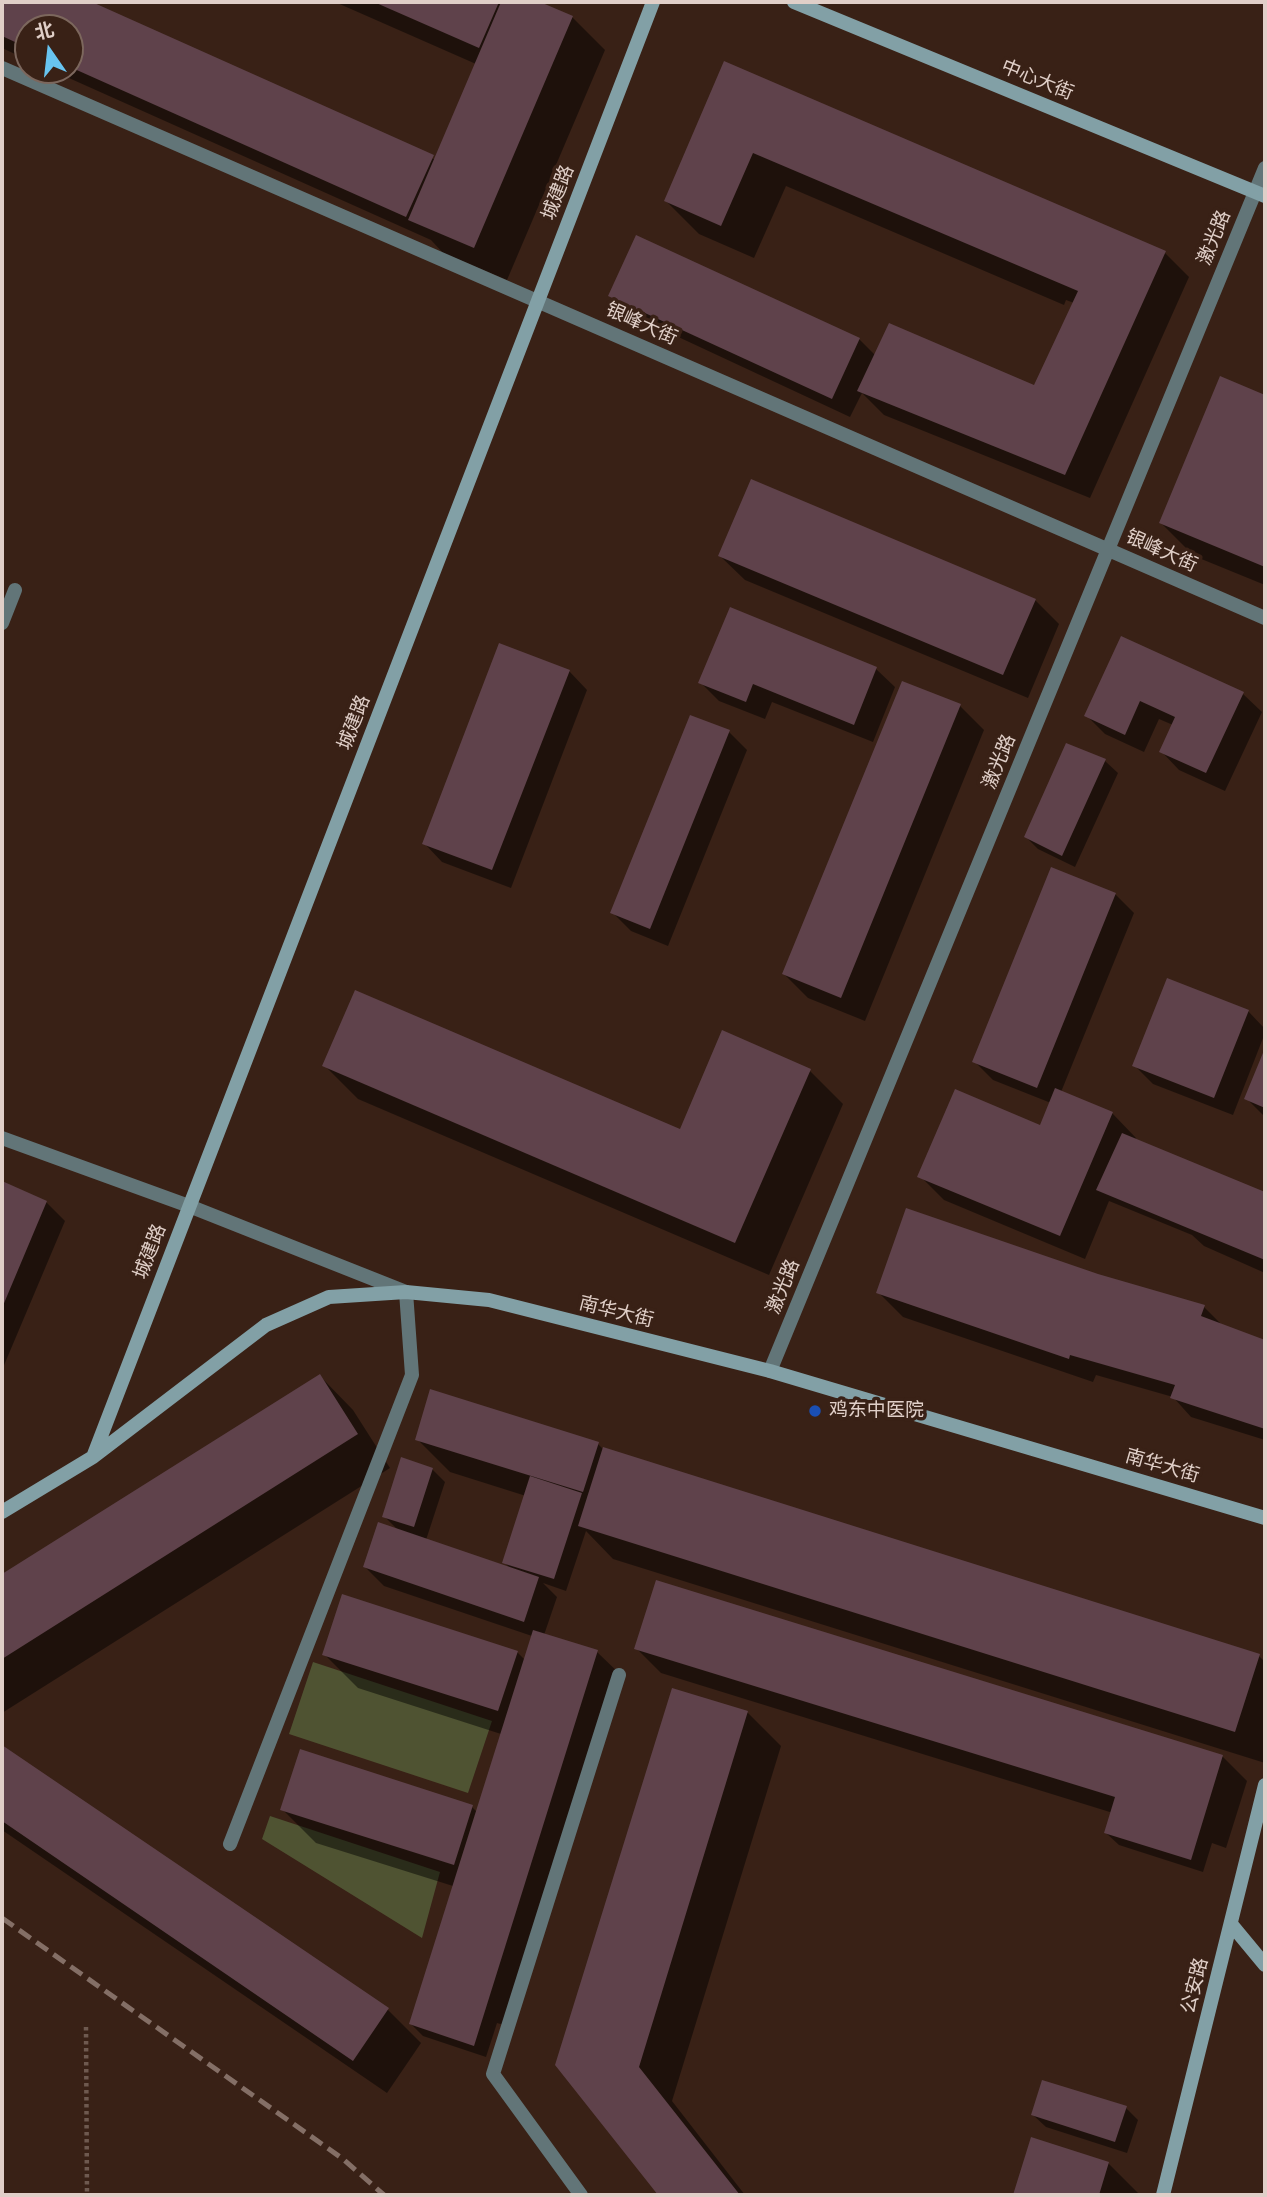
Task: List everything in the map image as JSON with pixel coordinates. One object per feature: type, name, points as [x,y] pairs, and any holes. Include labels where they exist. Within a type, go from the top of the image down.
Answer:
[{"type":"street","name":"城建路","points":[[93,1457],[653,2]]},
{"type":"street","name":"中心大街","points":[[794,2],[1260,194]]},
{"type":"street","name":"银峰大街","points":[[2,68],[1265,618]]},
{"type":"street","name":"激光路","points":[[770,1371],[1108,550],[1260,194],[1265,168]]},
{"type":"street","points":[[2,623],[15,590]]},
{"type":"street","points":[[2,1138],[190,1206],[406,1292],[412,1375],[230,1844]]},
{"type":"street","name":"南华大街","points":[[2,1512],[93,1457],[266,1325],[329,1297],[406,1292],[489,1300],[770,1371],[1265,1518]]},
{"type":"street","points":[[581,2195],[493,2074],[619,1675]]},
{"type":"street","name":"公安路","points":[[1163,2195],[1265,1785]]},
{"type":"street","points":[[1231,1924],[1265,1965]]},
{"type":"path","points":[[86,2027],[87,2195]]},
{"type":"green space","points":[[313,1662],[492,1721],[468,1793],[289,1734]]},
{"type":"green space","points":[[270,1816],[440,1872],[422,1938],[262,1839]]},
{"type":"building","points":[[2,2],[92,2],[434,155],[406,217],[84,73],[84,14],[14,14],[14,42],[2,36]]},
{"type":"building","points":[[374,2],[499,2],[479,48]]},
{"type":"building","points":[[501,2],[540,2],[573,16],[474,248],[408,220]]},
{"type":"building","points":[[724,61],[1166,251],[1065,475],[857,391],[889,323],[1034,385],[1078,291],[753,153],[721,226],[664,201]]},
{"type":"building","points":[[636,235],[860,338],[832,399],[608,296]]},
{"type":"building","points":[[1220,376],[1265,395],[1265,567],[1159,523]]},
{"type":"building","points":[[751,479],[1036,599],[1003,675],[718,556]]},
{"type":"building","points":[[730,607],[877,667],[854,725],[753,684],[746,702],[698,683]]},
{"type":"building","points":[[1121,636],[1244,692],[1206,773],[1159,752],[1175,717],[1140,701],[1125,735],[1084,716]]},
{"type":"building","points":[[499,643],[570,670],[492,870],[422,844]]},
{"type":"building","points":[[902,681],[961,704],[841,998],[782,974]]},
{"type":"building","points":[[690,715],[730,730],[650,929],[610,913]]},
{"type":"building","points":[[1066,743],[1106,759],[1062,856],[1024,837]]},
{"type":"building","points":[[1051,867],[1116,893],[1037,1088],[972,1062]]},
{"type":"building","points":[[1167,978],[1249,1010],[1214,1098],[1132,1066]]},
{"type":"building","points":[[355,990],[680,1129],[722,1030],[811,1069],[735,1243],[322,1066]]},
{"type":"building","points":[[1265,1048],[1265,1108],[1244,1099]]},
{"type":"building","points":[[1055,1088],[1113,1112],[1060,1236],[917,1177],[955,1089],[1040,1125]]},
{"type":"building","points":[[1122,1133],[1265,1192],[1265,1260],[1096,1190]]},
{"type":"building","points":[[2,1181],[47,1201],[2,1308]]},
{"type":"building","points":[[906,1208],[1098,1274],[1205,1305],[1201,1316],[1265,1340],[1265,1429],[1170,1398],[1175,1385],[1070,1355],[1069,1359],[876,1293]]},
{"type":"building","points":[[320,1374],[358,1434],[2,1659],[2,1574]]},
{"type":"building","points":[[430,1389],[599,1442],[583,1492],[415,1440]]},
{"type":"building","points":[[603,1447],[1260,1654],[1235,1732],[578,1526]]},
{"type":"building","points":[[401,1457],[433,1468],[414,1527],[382,1517]]},
{"type":"building","points":[[530,1476],[582,1493],[554,1579],[502,1563]]},
{"type":"building","points":[[378,1522],[539,1577],[524,1622],[363,1567]]},
{"type":"building","points":[[656,1580],[1223,1755],[1191,1860],[1104,1833],[1115,1797],[634,1649]]},
{"type":"building","points":[[342,1594],[518,1651],[498,1711],[322,1655]]},
{"type":"building","points":[[533,1630],[598,1650],[474,2046],[409,2024]]},
{"type":"building","points":[[672,1688],[748,1711],[639,2067],[740,2195],[658,2195],[555,2065]]},
{"type":"building","points":[[2,1745],[389,2008],[353,2061],[2,1821]]},
{"type":"building","points":[[300,1749],[473,1805],[454,1865],[280,1810]]},
{"type":"building","points":[[1042,2080],[1127,2106],[1115,2142],[1031,2115]]},
{"type":"building","points":[[1031,2137],[1109,2162],[1099,2195],[1013,2195]]},
{"type":"railway","points":[[2,1918],[343,2159],[384,2195]]},
{"type":"place","name":"鸡东中医院","points":[[815,1411]]}]
